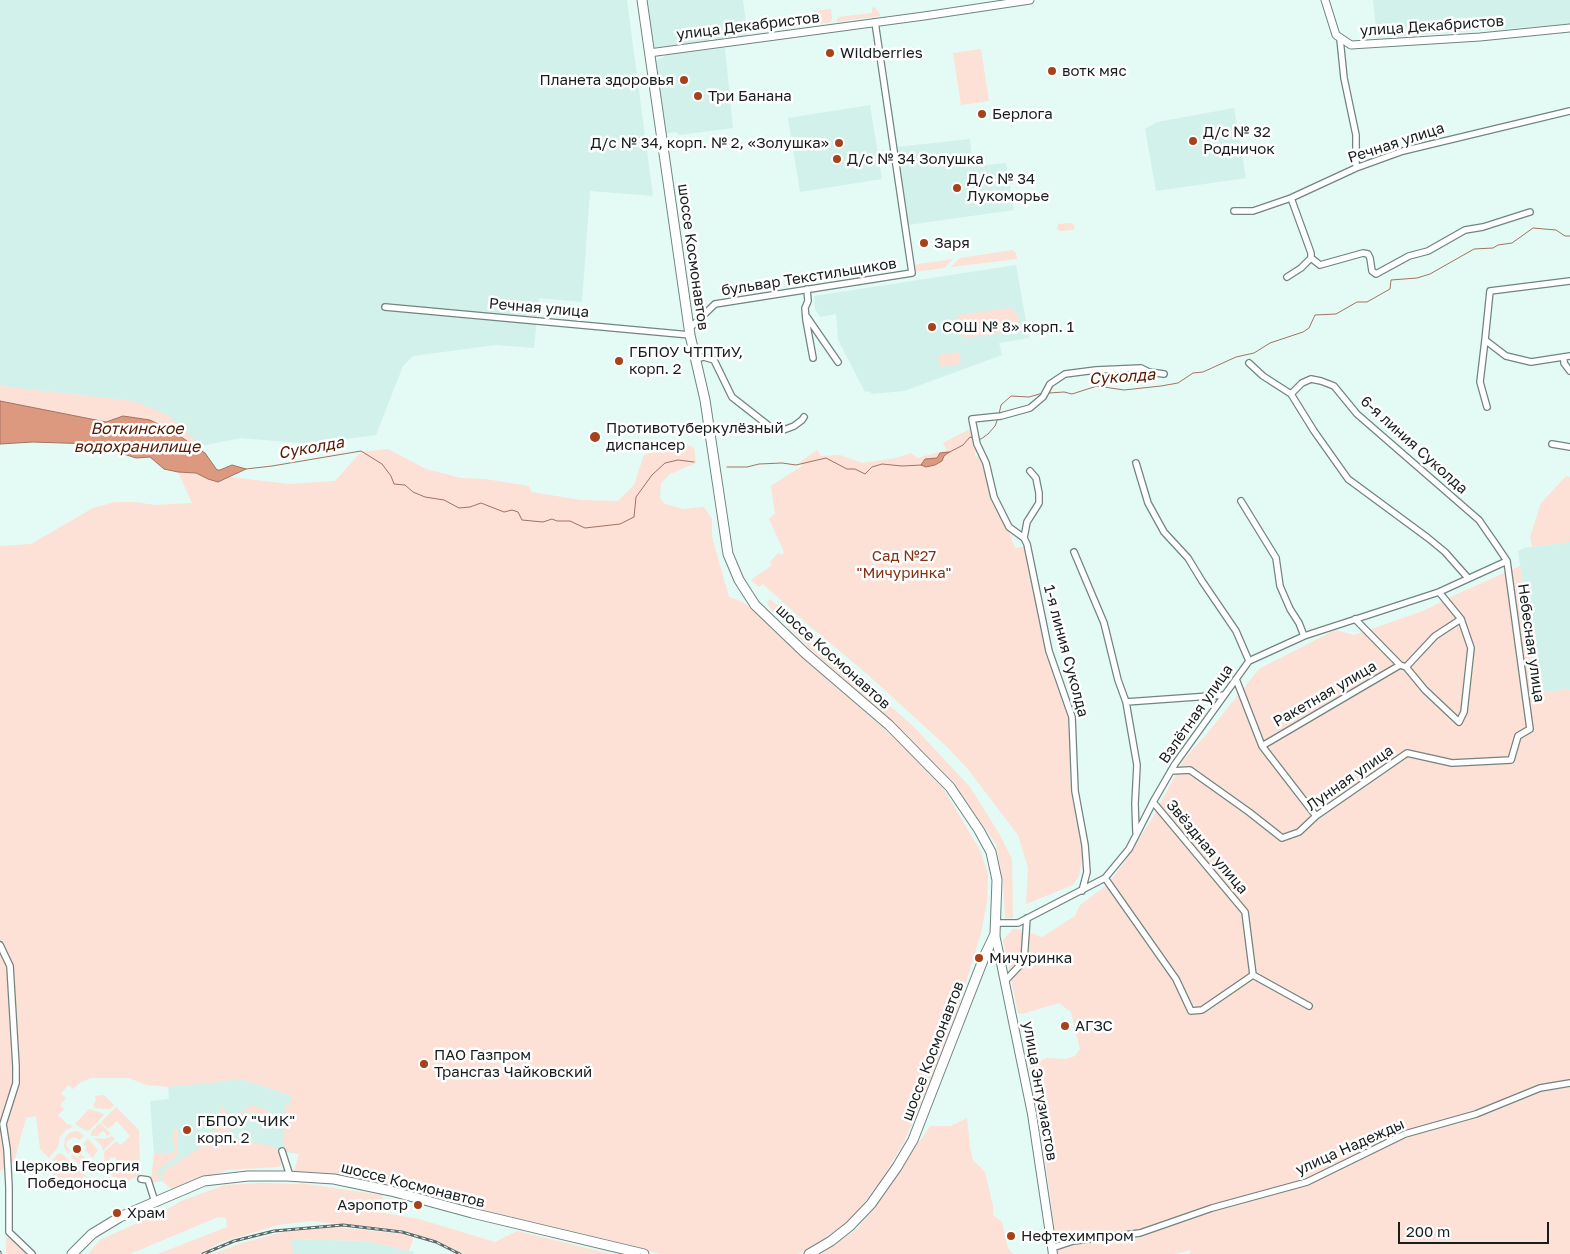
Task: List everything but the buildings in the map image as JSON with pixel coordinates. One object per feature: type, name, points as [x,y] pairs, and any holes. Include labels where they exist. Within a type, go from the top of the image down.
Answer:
[{"type":"main road","name":"шоссе Космонавтов","points":[[642,0],[648,53],[690,332],[705,400],[728,554],[738,580],[755,605],[805,653],[889,726],[950,787],[979,830],[990,852],[997,880],[995,934],[983,960],[913,1140],[871,1204],[850,1226],[831,1241],[809,1254]]},
{"type":"main road","name":"улица Энтузиастов","points":[[995,934],[1032,1114],[1052,1251]]},
{"type":"main road","name":"шоссе Космонавтов","points":[[72,1254],[92,1234],[120,1217],[204,1182],[248,1176],[290,1176],[334,1179],[391,1191],[472,1213],[644,1254]]},
{"type":"street","name":"улица Декабристов","points":[[648,53],[1030,0]]},
{"type":"street","name":"улица Декабристов","points":[[1325,0],[1336,35],[1352,45],[1480,37],[1570,28]]},
{"type":"street","name":"бульвар Текстильщиков","points":[[690,332],[715,304],[912,273],[875,22]]},
{"type":"street","points":[[1340,39],[1344,78],[1356,135],[1356,168]]},
{"type":"street","name":"Речная улица","points":[[1234,211],[1253,211],[1290,198],[1356,168],[1403,151],[1570,110]]},
{"type":"street","points":[[1290,198],[1311,253],[1311,258],[1320,266],[1363,253],[1368,254],[1372,271],[1376,274],[1409,256],[1428,251],[1465,230],[1484,227],[1530,212]]},
{"type":"street","points":[[1286,276],[1301,268],[1311,258]]},
{"type":"street","points":[[1487,407],[1480,382],[1490,291],[1570,281]]},
{"type":"street","points":[[807,289],[808,301],[805,308],[813,358]]},
{"type":"street","name":"Речная улица","points":[[385,307],[690,332]]},
{"type":"street","points":[[806,316],[838,362]]},
{"type":"street","points":[[1485,340],[1506,356],[1531,362],[1567,357]]},
{"type":"street","points":[[695,359],[704,357],[714,360],[732,397],[769,426],[781,431],[794,426],[804,417]]},
{"type":"street","points":[[1567,357],[1564,363],[1570,371]]},
{"type":"street","points":[[1249,363],[1262,376],[1291,394],[1314,431],[1348,479],[1445,552],[1468,578]]},
{"type":"street","points":[[1030,471],[1036,478],[1040,493],[1039,503],[1027,522],[1024,538],[1009,527],[994,498],[986,463],[977,444],[972,419],[1001,416],[1030,408],[1042,397],[1050,384],[1065,374],[1096,370],[1141,368],[1149,372],[1164,374]]},
{"type":"street","name":"6-я линия Суколда","points":[[1291,394],[1302,383],[1311,379],[1334,386],[1357,414],[1479,520],[1507,561]]},
{"type":"street","points":[[1552,444],[1570,447]]},
{"type":"street","points":[[1136,464],[1148,503],[1164,532],[1188,558],[1236,631],[1249,661]]},
{"type":"street","points":[[1242,501],[1276,558],[1280,586],[1304,636]]},
{"type":"street","name":"1-я линия Суколда","points":[[1024,538],[1049,651],[1072,717],[1075,791],[1085,845],[1087,872],[1082,891]]},
{"type":"street","points":[[1074,552],[1104,623],[1118,680],[1126,702],[1137,766],[1136,834]]},
{"type":"street","name":"Взлётная улица","points":[[996,923],[1018,923],[1105,878],[1129,848],[1171,771],[1249,661],[1304,636],[1439,592],[1507,561]]},
{"type":"street","name":"Небесная улица","points":[[1507,561],[1530,729],[1518,736],[1511,760]]},
{"type":"street","points":[[1355,619],[1458,722],[1464,712],[1471,648],[1461,619],[1439,592]]},
{"type":"street","name":"Ракетная улица","points":[[1262,746],[1403,666],[1435,636],[1461,619]]},
{"type":"street","points":[[1236,679],[1262,746],[1316,816]]},
{"type":"street","points":[[1126,702],[1224,695]]},
{"type":"street","name":"Лунная улица","points":[[1171,771],[1190,770],[1282,838],[1299,832],[1316,816],[1407,752],[1452,763],[1511,760]]},
{"type":"street","name":"Звёздная улица","points":[[1153,802],[1245,912],[1253,975]]},
{"type":"street","points":[[1105,878],[1176,979],[1191,1012],[1202,1010],[1253,975],[1309,1006]]},
{"type":"street","points":[[1005,981],[1024,961],[1027,918]]},
{"type":"street","points":[[0,945],[10,966],[16,1066],[16,1083],[3,1124],[7,1149],[9,1232],[32,1254]]},
{"type":"street","name":"улица Надежды","points":[[1052,1251],[1073,1241],[1140,1233],[1212,1208],[1307,1182],[1405,1134],[1476,1114],[1540,1088],[1570,1083]]},
{"type":"street","points":[[282,1151],[290,1176]]},
{"type":"street","points":[[142,1179],[148,1180],[155,1202]]},
{"type":"shaded area","points":[[0,0],[627,0],[653,196],[590,191],[582,302],[539,298],[534,348],[496,345],[413,356],[403,366],[376,435],[310,444],[241,438],[201,446],[134,401],[0,386]]},
{"type":"shaded area","points":[[645,0],[743,0],[748,37],[651,48]]},
{"type":"shaded area","points":[[1373,0],[1570,0],[1570,24],[1377,38]]},
{"type":"shaded area","points":[[725,48],[733,128],[679,135],[676,132],[662,134],[652,65],[667,55]]},
{"type":"shaded area","name":"Д/с № 34 Золушка","points":[[870,105],[882,179],[800,192],[788,118]]},
{"type":"shaded area","name":"Д/с № 32 Родничок","points":[[1234,108],[1246,178],[1156,191],[1145,129],[1157,122]]},
{"type":"shaded area","name":"Д/с № 34 Лукоморье","points":[[970,139],[972,159],[977,166],[1006,163],[1014,210],[908,225],[896,147]]},
{"type":"shaded area","name":"СОШ № 8» корп. 1","points":[[1016,265],[1029,338],[999,343],[1002,355],[904,391],[872,394],[869,391],[865,392],[838,340],[836,314],[820,317],[815,309],[814,296]]},
{"type":"shaded area","points":[[1570,542],[1570,689],[1538,693],[1518,551],[1524,548]]},
{"type":"shaded area","points":[[244,1080],[292,1096],[299,1154],[221,1143],[167,1176],[167,1181],[151,1182],[154,1154],[150,1101],[169,1099],[168,1087]]},
{"type":"shaded area","points":[[290,1239],[365,1241],[414,1252],[413,1254],[293,1254]]},
{"type":"green space","points":[[875,7],[881,16],[836,22],[838,17],[872,13],[872,8]]},
{"type":"green space","points":[[831,9],[831,22],[820,24],[816,19],[814,11]]},
{"type":"green space","points":[[981,49],[989,101],[961,105],[953,53]]},
{"type":"green space","points":[[1071,223],[1075,226],[1073,230],[1060,231],[1057,229],[1058,224]]},
{"type":"green space","points":[[1013,250],[1016,253],[1017,259],[951,267],[960,258]]},
{"type":"green space","points":[[953,259],[944,268],[913,272],[912,265]]},
{"type":"green space","points":[[1009,308],[1015,311],[1019,318],[1018,325],[1012,332],[964,338],[956,330],[955,323],[959,315]]},
{"type":"green space","points":[[959,352],[961,364],[940,367],[938,355]]},
{"type":"green space","points":[[0,386],[134,401],[169,416],[201,446],[205,453],[172,431],[150,420],[117,417],[106,422],[0,401]]},
{"type":"green space","name":"Сад №27 \"Мичуринка\"","points":[[970,429],[976,450],[975,457],[980,456],[996,511],[1007,525],[1015,548],[1025,547],[1033,593],[1048,653],[1068,718],[1071,792],[1083,852],[1079,876],[1073,885],[1026,904],[1028,868],[1018,835],[967,768],[945,745],[867,674],[763,584],[759,587],[751,580],[772,565],[770,562],[778,553],[783,555],[784,552],[769,519],[775,514],[771,486],[802,466],[800,462],[817,450],[821,456],[840,455],[862,463],[896,458],[911,453],[917,458],[947,450],[943,443]]},
{"type":"green space","points":[[681,442],[694,448],[696,463],[670,474],[661,483],[660,498],[665,504],[683,509],[704,507],[712,519],[712,537],[729,597],[743,602],[764,618],[801,656],[897,740],[942,786],[981,852],[988,875],[987,902],[981,933],[955,1018],[925,1094],[903,1144],[880,1182],[849,1222],[803,1252],[796,1254],[661,1254],[315,1173],[294,1171],[299,1154],[284,1150],[283,1140],[286,1104],[289,1105],[292,1096],[244,1080],[168,1087],[146,1085],[129,1078],[91,1078],[81,1082],[73,1089],[68,1085],[61,1094],[66,1098],[60,1105],[64,1109],[58,1115],[68,1125],[70,1124],[73,1127],[66,1130],[60,1137],[58,1147],[49,1158],[40,1149],[36,1116],[26,1118],[14,1162],[0,1171],[0,546],[31,544],[93,508],[115,502],[155,505],[192,503],[178,472],[196,473],[208,479],[222,481],[230,477],[289,484],[335,481],[361,452],[388,449],[426,469],[461,478],[485,479],[529,486],[531,492],[581,500],[618,501],[634,485],[644,455]]},
{"type":"green space","points":[[1566,476],[1570,477],[1570,542],[1532,547],[1530,537],[1541,503]]},
{"type":"green space","points":[[1520,566],[1538,693],[1570,689],[1570,1254],[1190,1254],[1191,1250],[1174,1254],[1058,1254],[1043,1145],[1029,1069],[1031,1065],[1047,1058],[1065,1059],[1075,1056],[1080,1049],[1071,1012],[1059,1003],[1022,1014],[1018,1013],[1003,940],[1013,929],[1023,930],[1042,937],[1075,916],[1080,905],[1108,884],[1153,817],[1184,759],[1206,735],[1259,669],[1335,630],[1354,635],[1423,611]]},
{"type":"green space","points":[[770,599],[914,727],[970,787],[1000,835],[1012,859],[1013,918],[1005,918],[1003,882],[996,844],[951,780],[905,733],[809,648],[772,611],[767,603]]},
{"type":"green space","points":[[104,1095],[114,1105],[110,1109],[95,1108],[93,1105],[96,1100],[95,1096]]},
{"type":"green space","points":[[220,1105],[228,1114],[230,1121],[229,1131],[234,1138],[274,1147],[281,1152],[282,1164],[279,1167],[228,1170],[174,1190],[170,1188],[163,1182],[162,1172],[210,1141],[215,1147],[221,1143],[221,1135],[215,1136],[214,1134],[215,1126],[222,1124]]},
{"type":"green space","points":[[251,1105],[269,1111],[268,1118],[245,1111],[243,1117],[237,1115]]},
{"type":"green space","points":[[116,1107],[139,1130],[140,1175],[123,1183],[120,1183],[108,1171],[107,1166],[112,1162],[116,1162],[116,1158],[111,1157],[106,1165],[104,1162],[104,1152],[116,1141],[121,1145],[130,1136],[117,1121],[108,1129],[101,1122]]},
{"type":"green space","points":[[89,1109],[104,1115],[90,1130],[86,1131],[75,1124]]},
{"type":"green space","points":[[967,1118],[973,1160],[985,1172],[993,1206],[993,1215],[1002,1222],[1008,1248],[1013,1254],[821,1254],[857,1229],[889,1188],[930,1126],[951,1126]]},
{"type":"green space","points":[[100,1123],[111,1134],[106,1136],[106,1133],[103,1131],[99,1136],[91,1136],[91,1132]]},
{"type":"green space","points":[[173,1129],[177,1129],[178,1155],[158,1170],[159,1182],[151,1182],[154,1154],[175,1152]]},
{"type":"green space","points":[[77,1131],[84,1135],[80,1140],[74,1137],[66,1142],[70,1151],[68,1154],[64,1146],[65,1138],[69,1133]]},
{"type":"green space","points":[[112,1136],[115,1139],[103,1151],[101,1145],[94,1138],[104,1139]]},
{"type":"green space","points":[[88,1139],[98,1150],[93,1158],[85,1150],[87,1147],[83,1144]]},
{"type":"green space","points":[[61,1153],[90,1180],[60,1189],[50,1179],[54,1174],[46,1166]]},
{"type":"green space","points":[[73,1154],[77,1158],[81,1154],[89,1162],[82,1167],[71,1157]]},
{"type":"green space","points":[[300,1183],[382,1195],[383,1199],[379,1202],[352,1204],[350,1207],[419,1219],[495,1242],[517,1231],[611,1254],[465,1254],[438,1241],[402,1230],[311,1221],[278,1225],[222,1242],[199,1254],[158,1254],[227,1227],[226,1218],[218,1217],[130,1254],[88,1254],[100,1240],[168,1209],[181,1201],[225,1185]]},
{"type":"green space","points":[[335,1227],[402,1234],[413,1237],[413,1240],[409,1251],[365,1241],[291,1239],[293,1254],[212,1254],[242,1243],[283,1232]]},
{"type":"green space","points":[[12,1237],[29,1254],[6,1254],[6,1239]]},
{"type":"water","name":"Воткинское водохранилище","points":[[0,401],[106,422],[123,416],[150,420],[172,431],[205,453],[217,470],[232,465],[246,469],[218,482],[196,473],[164,469],[150,457],[136,458],[93,444],[33,442],[0,444]]},
{"type":"water","points":[[949,452],[942,461],[935,465],[926,467],[921,465],[925,459],[937,458],[940,453]]},
{"type":"waterway","name":"Суколда","points":[[1049,393],[1064,392],[1072,394],[1097,386],[1124,390],[1178,383],[1193,373],[1203,372],[1236,357],[1254,353],[1270,343],[1303,332],[1309,328],[1315,315],[1336,314],[1357,302],[1367,302],[1390,289],[1391,280],[1417,278],[1430,274],[1474,249],[1493,248],[1498,245],[1512,243],[1533,228],[1556,230],[1565,236],[1570,236]]},
{"type":"waterway","name":"Суколда","points":[[999,414],[1001,405],[1011,396],[1029,397],[1043,393]]},
{"type":"waterway","name":"Суколда","points":[[977,439],[981,439],[988,434],[995,426],[998,418]]},
{"type":"waterway","name":"Суколда","points":[[948,453],[963,445],[970,437],[973,438]]},
{"type":"waterway","name":"Суколда","points":[[246,469],[361,451],[382,464],[391,476],[394,484],[405,485],[413,492],[425,497],[444,500],[459,508],[481,503],[504,512],[512,510],[518,512],[522,520],[543,522],[552,519],[570,521],[585,528],[620,524],[634,517],[636,497],[652,475],[665,463],[678,460],[694,462]]},
{"type":"waterway","name":"Суколда","points":[[727,467],[782,463],[796,465],[826,458],[847,469],[855,469],[865,474],[872,467],[882,464],[922,465]]},
{"type":"railway","points":[[203,1254],[234,1241],[274,1231],[343,1225],[402,1232],[436,1242],[460,1254]]},
{"type":"place","name":"Wildberries","points":[[830,53]]},
{"type":"place","name":"вотк мяс","points":[[1052,71]]},
{"type":"place","name":"Планета здоровья","points":[[684,80]]},
{"type":"place","name":"Три Банана","points":[[698,96]]},
{"type":"place","name":"Берлога","points":[[982,114]]},
{"type":"place","name":"Д/с № 32 Родничок","points":[[1193,141]]},
{"type":"place","name":"Д/с № 34, корп. № 2, «Золушка»","points":[[839,143]]},
{"type":"place","name":"Д/с № 34 Золушка","points":[[837,159]]},
{"type":"place","name":"Д/с № 34 Лукоморье","points":[[957,188]]},
{"type":"place","name":"Заря","points":[[924,243]]},
{"type":"place","name":"СОШ № 8» корп. 1","points":[[932,327]]},
{"type":"place","name":"ГБПОУ ЧТПТиУ, корп. 2","points":[[619,361]]},
{"type":"place","name":"Противотуберкулёзный диспансер","points":[[595,437]]},
{"type":"place","name":"Мичуринка","points":[[979,958]]},
{"type":"place","name":"АГЗС","points":[[1065,1026]]},
{"type":"place","name":"ПАО Газпром Трансгаз Чайковский","points":[[424,1064]]},
{"type":"place","name":"ГБПОУ \"ЧИК\" корп. 2","points":[[187,1130]]},
{"type":"place","name":"Церковь Георгия Победоносца","points":[[77,1149]]},
{"type":"place","name":"Аэропотр","points":[[418,1205]]},
{"type":"place","name":"Храм","points":[[117,1213]]},
{"type":"place","name":"Нефтехимпром","points":[[1011,1236]]}]
